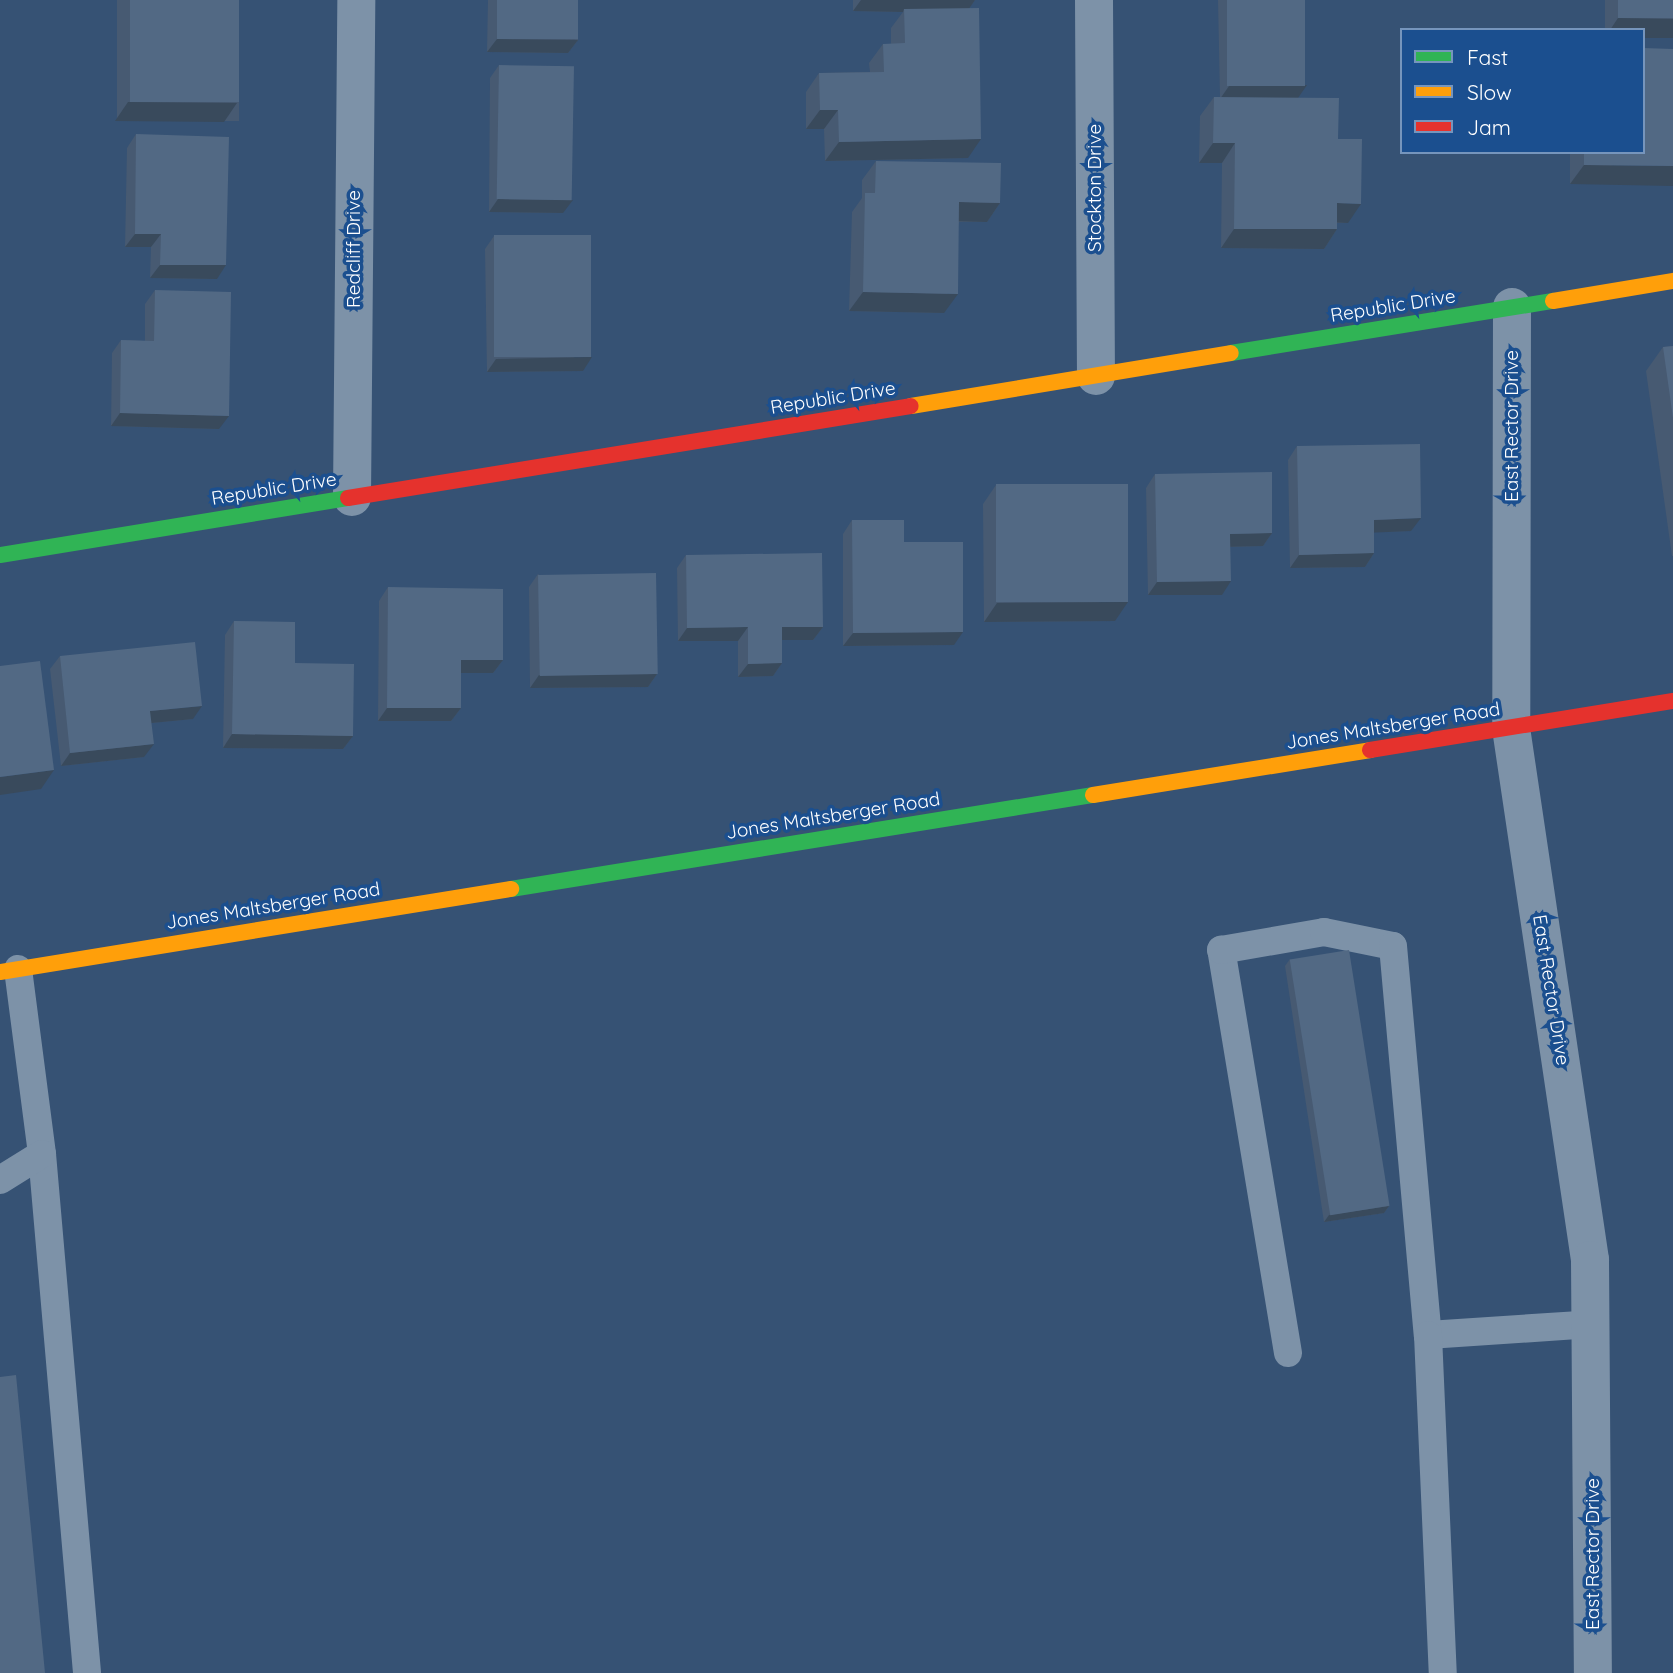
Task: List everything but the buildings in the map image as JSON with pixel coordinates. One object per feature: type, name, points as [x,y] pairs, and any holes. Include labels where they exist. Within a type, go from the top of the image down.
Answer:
[{"type":"street","name":"Redcliff Drive","points":[[352,497],[356,0]]},
{"type":"street","name":"Stockton Drive","points":[[1094,0],[1096,376]]},
{"type":"street","name":"Republic Drive","points":[[0,555],[1673,281]]},
{"type":"street","name":"East Rector Drive","points":[[1512,307],[1511,728],[1576,1150],[1590,1259],[1593,1673]]},
{"type":"street","name":"Jones Maltsberger Road","points":[[9,970],[1673,701]]},
{"type":"lane","points":[[1288,1353],[1221,950],[1324,932],[1392,946],[1428,1335],[1443,1673]]},
{"type":"lane","points":[[9,970],[42,1154],[87,1673]]},
{"type":"lane","points":[[0,1180],[42,1154]]},
{"type":"lane","points":[[1428,1335],[1592,1324]]},
{"type":"traffic: fast","points":[[1231,353],[1553,301]]},
{"type":"traffic: fast","points":[[0,555],[348,498]]},
{"type":"traffic: fast","points":[[511,889],[1093,795]]},
{"type":"traffic: slow","points":[[1553,301],[1673,281]]},
{"type":"traffic: slow","points":[[911,406],[1231,353]]},
{"type":"traffic: slow","points":[[1093,795],[1370,750]]},
{"type":"traffic: slow","points":[[0,972],[511,889]]},
{"type":"traffic: jam","points":[[348,498],[911,406]]},
{"type":"traffic: jam","points":[[1370,750],[1673,701]]}]
